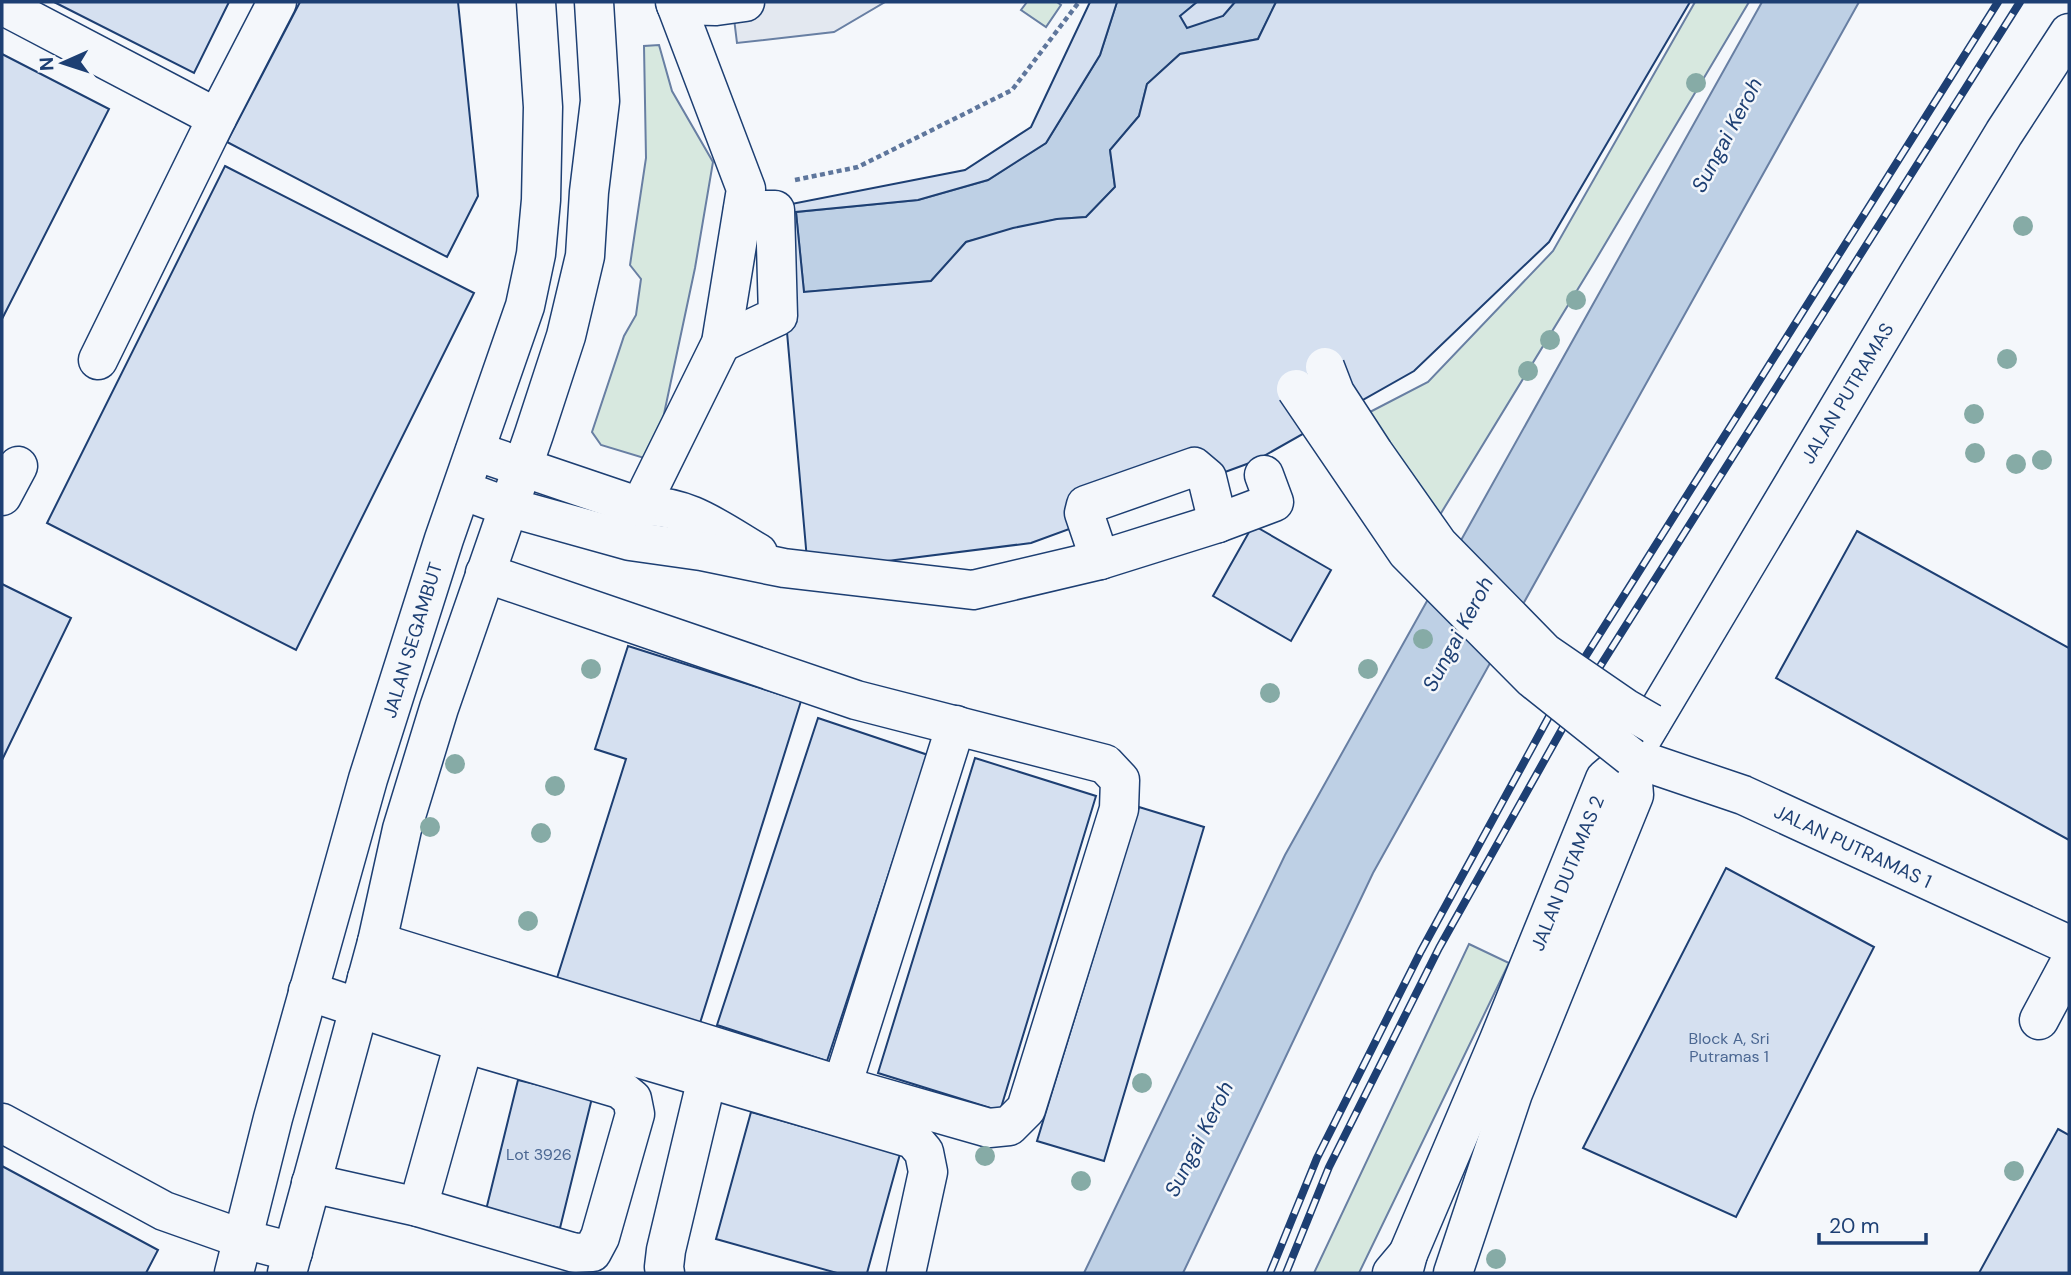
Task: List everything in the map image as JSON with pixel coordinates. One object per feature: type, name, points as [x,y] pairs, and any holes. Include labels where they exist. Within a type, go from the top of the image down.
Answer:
[{"type":"street","points":[[98,360],[277,2]]},
{"type":"street","name":"JALAN SEGAMBUT","points":[[239,1256],[272,1118],[368,779],[443,538],[525,306],[536,254],[541,200],[543,107],[536,2]]},
{"type":"street","points":[[575,2],[589,192]]},
{"type":"street","points":[[2,1123],[164,1211],[239,1256],[290,1262],[377,942],[402,829],[439,708],[566,336],[585,256],[589,192],[600,101],[594,2]]},
{"type":"street","points":[[640,507],[722,343],[745,200],[676,4],[716,6],[745,2]]},
{"type":"street","points":[[2,5],[217,118]]},
{"type":"street","name":"JALAN PUTRAMAS","points":[[1631,757],[2004,133],[2069,33]]},
{"type":"street","points":[[722,343],[778,316],[775,210],[745,200]]},
{"type":"street","points":[[1310,378],[1361,459],[1438,544],[1545,653],[1651,723]]},
{"type":"street","points":[[475,451],[640,507],[650,518],[694,527],[713,526],[784,568]]},
{"type":"street","name":"JALAN PUTRAMAS 1","points":[[1361,459],[1407,552],[1533,679],[1631,757],[1742,795],[2069,945]]},
{"type":"street","points":[[1100,560],[1084,513],[1086,505],[1194,467],[1207,478],[1217,523]]},
{"type":"street","points":[[461,490],[508,507],[630,541],[701,551],[784,568],[973,590],[1100,560],[1274,502],[1264,475]]},
{"type":"street","points":[[377,942],[842,1086],[989,1128],[1009,1126],[1026,1109],[1119,809],[1119,780],[1105,764],[856,700],[485,573]]},
{"type":"street","points":[[842,1086],[956,725]]},
{"type":"street","name":"JALAN DUTAMAS 2","points":[[1401,1267],[1499,1040],[1605,779],[1631,757]]},
{"type":"street","name":"JALAN DUTAMAS 2","points":[[1453,1273],[1513,1093],[1634,795],[1631,757]]},
{"type":"street","points":[[2039,1020],[2069,964]]},
{"type":"street","points":[[308,991],[363,993],[707,1078],[913,1139],[924,1152],[928,1172],[906,1273]]},
{"type":"street","points":[[311,1183],[418,1207],[575,1253],[592,1252],[600,1237],[632,1127],[635,1114],[632,1099],[620,1089],[464,1043],[363,993]]},
{"type":"street","points":[[418,1207],[464,1043]]},
{"type":"street","points":[[665,1273],[666,1250],[707,1078]]},
{"type":"path","points":[[745,200],[858,167],[1012,90],[1075,3]]},
{"type":"shaded area","points":[[732,2],[885,2],[834,32],[737,43]]},
{"type":"shaded area","points":[[1027,2],[1057,2],[1061,5],[1046,27],[1021,10]]},
{"type":"shaded area","points":[[1695,2],[1749,2],[1435,523],[1368,413],[1428,382],[1553,251]]},
{"type":"shaded area","points":[[659,45],[672,91],[713,162],[695,268],[654,461],[601,445],[592,432],[624,336],[636,315],[641,279],[630,265],[646,158],[644,46]]},
{"type":"shaded area","points":[[1469,944],[1509,963],[1359,1273],[1314,1273]]},
{"type":"water","points":[[1117,2],[1197,2],[1181,16],[1223,16],[1235,2],[1276,2],[1258,39],[1180,54],[1147,84],[1139,116],[1110,150],[1115,187],[1086,217],[1057,219],[966,242],[931,281],[804,292],[796,212],[918,200],[988,180],[1046,143],[1100,55]]},
{"type":"water","name":"Sungai Keroh","points":[[1762,2],[1859,2],[1373,873],[1183,1273],[1084,1273],[1285,855]]},
{"type":"building","points":[[54,2],[229,2],[194,73]]},
{"type":"building","points":[[300,2],[458,2],[478,196],[447,257],[227,142]]},
{"type":"building","points":[[1090,2],[1117,2],[1100,55],[1046,143],[988,180],[918,200],[796,212],[804,292],[931,281],[966,242],[1013,228],[1057,219],[1086,217],[1115,187],[1110,150],[1139,116],[1147,84],[1180,54],[1258,39],[1276,2],[1690,2],[1549,242],[1414,371],[1255,461],[1031,543],[808,571],[776,207],[965,170],[1031,127]]},
{"type":"building","points":[[1197,2],[1235,2],[1223,16],[1187,28],[1180,16]]},
{"type":"building","points":[[2,54],[109,109],[2,319]]},
{"type":"building","points":[[225,166],[474,293],[296,650],[47,523]]},
{"type":"building","points":[[1253,525],[1331,570],[1291,641],[1213,596]]},
{"type":"building","points":[[1857,531],[2069,648],[2069,840],[1776,678]]},
{"type":"building","points":[[2,584],[71,618],[2,760]]},
{"type":"building","points":[[628,646],[801,701],[700,1023],[557,978],[626,759],[595,749]]},
{"type":"building","points":[[818,718],[928,755],[827,1061],[717,1025]]},
{"type":"building","points":[[975,758],[1096,796],[1000,1111],[878,1073]]},
{"type":"building","points":[[1139,807],[1204,827],[1104,1161],[1037,1141]]},
{"type":"building","points":[[1726,868],[1874,947],[1736,1217],[1583,1148]]},
{"type":"building","points":[[518,1080],[592,1098],[560,1228],[486,1210]]},
{"type":"building","points":[[751,1112],[900,1154],[867,1273],[837,1273],[716,1239]]},
{"type":"building","points":[[2058,1129],[2069,1135],[2069,1273],[1979,1273]]},
{"type":"building","points":[[2,1166],[158,1250],[146,1273],[2,1273]]},
{"type":"railway","points":[[1270,1273],[1317,1158],[1421,951],[1558,700],[1998,2]]},
{"type":"railway","points":[[1286,1273],[1329,1167],[1439,948],[1575,706],[2020,2]]}]
